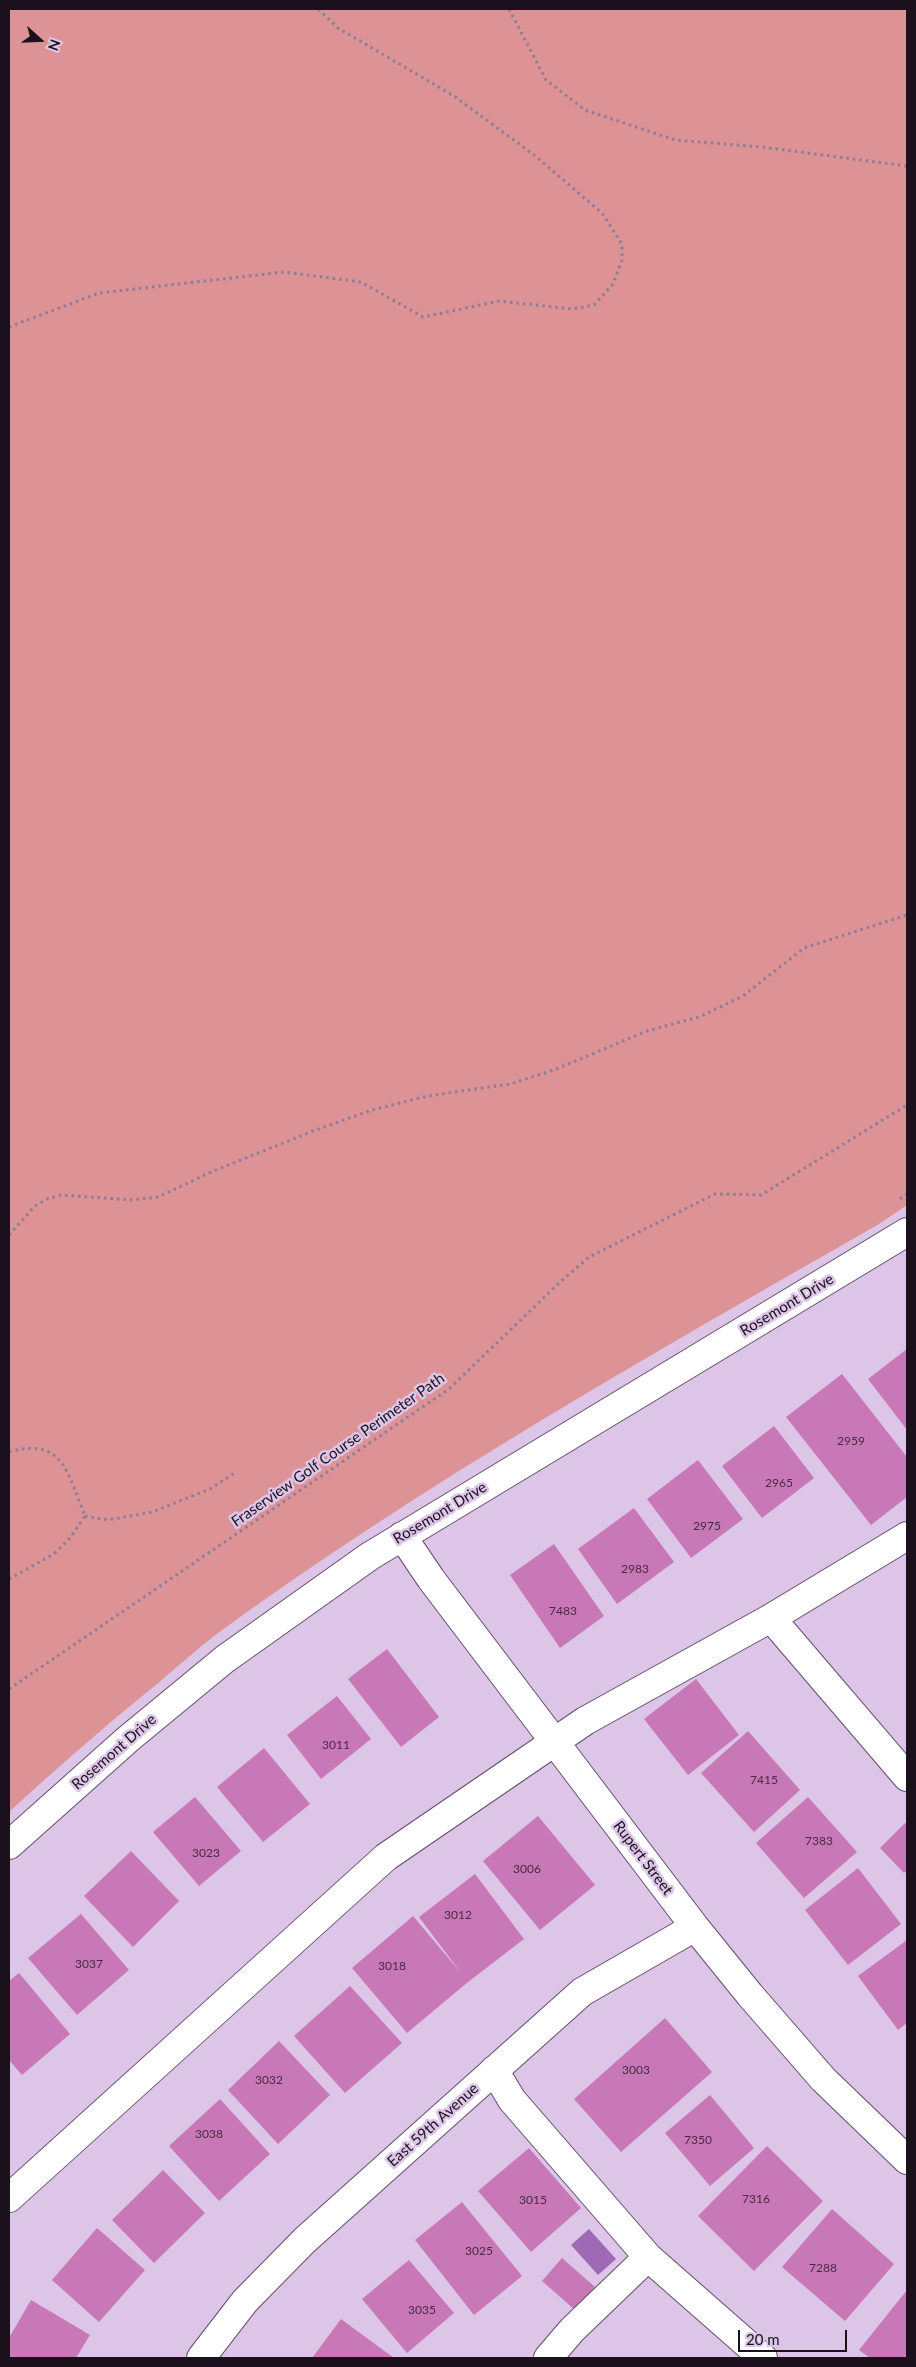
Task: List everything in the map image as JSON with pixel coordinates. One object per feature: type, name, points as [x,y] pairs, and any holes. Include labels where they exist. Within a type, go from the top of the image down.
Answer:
[{"type":"street","name":"Rosemont Drive","points":[[9,1845],[128,1739],[225,1658],[362,1561],[907,1232]]},
{"type":"street","name":"Rupert Street","points":[[402,1536],[432,1579],[695,1927],[750,1995],[823,2079],[907,2160]]},
{"type":"street","points":[[9,2198],[386,1857],[555,1741],[770,1618],[907,1536]]},
{"type":"street","points":[[770,1618],[907,1777]]},
{"type":"street","name":"East 59th Avenue","points":[[201,2358],[245,2301],[305,2240],[582,1992],[695,1927]]},
{"type":"street","points":[[494,2070],[512,2100],[648,2257],[763,2358]]},
{"type":"street","points":[[548,2358],[572,2330],[648,2257]]},
{"type":"path","points":[[9,327],[99,293],[284,272],[361,282],[423,317],[499,301],[572,309],[594,305],[613,284],[622,260],[622,244],[602,214],[534,155],[454,96],[338,28],[318,9]]},
{"type":"path","points":[[509,9],[546,80],[586,110],[675,140],[762,147],[907,166]]},
{"type":"path","points":[[9,1235],[35,1206],[47,1199],[61,1195],[133,1200],[158,1197],[211,1172],[313,1130],[372,1110],[428,1096],[510,1084],[554,1070],[647,1031],[699,1017],[743,996],[804,948],[907,915]]},
{"type":"path","name":"Fraserview Golf Course Perimeter Path","points":[[9,1689],[449,1388],[589,1257],[715,1194],[761,1195],[907,1104]]},
{"type":"path","points":[[9,1452],[44,1449],[62,1460],[85,1516]]},
{"type":"path","points":[[85,1516],[108,1520],[152,1512],[210,1489],[236,1472]]},
{"type":"path","points":[[9,1579],[54,1554],[70,1538],[85,1516]]},
{"type":"shaded area","points":[[9,9],[907,9],[907,1205],[879,1224],[626,1370],[460,1470],[297,1577],[202,1645],[9,1812]]},
{"type":"shaded area","points":[[589,2229],[616,2259],[598,2275],[571,2245]]},
{"type":"building","points":[[907,1349],[907,1430],[868,1379]]},
{"type":"building","points":[[842,1374],[907,1457],[907,1497],[871,1525],[786,1417]]},
{"type":"building","points":[[774,1426],[814,1478],[762,1518],[722,1466]]},
{"type":"building","points":[[698,1460],[743,1519],[691,1558],[647,1499]]},
{"type":"building","points":[[634,1508],[674,1562],[617,1604],[578,1549]]},
{"type":"building","points":[[554,1544],[604,1616],[560,1648],[510,1575]]},
{"type":"building","points":[[387,1649],[439,1717],[401,1747],[348,1679]]},
{"type":"building","points":[[696,1679],[739,1735],[688,1775],[644,1719]]},
{"type":"building","points":[[337,1696],[371,1739],[321,1779],[287,1735]]},
{"type":"building","points":[[748,1731],[800,1790],[754,1832],[701,1773]]},
{"type":"building","points":[[264,1748],[310,1804],[263,1842],[217,1787]]},
{"type":"building","points":[[195,1797],[241,1851],[199,1886],[153,1832]]},
{"type":"building","points":[[808,1797],[857,1852],[804,1898],[756,1843]]},
{"type":"building","points":[[538,1816],[595,1885],[540,1930],[483,1861]]},
{"type":"building","points":[[905,1823],[907,1825],[907,1870],[904,1873],[880,1848]]},
{"type":"building","points":[[131,1851],[179,1901],[133,1947],[84,1896]]},
{"type":"building","points":[[858,1868],[901,1924],[848,1965],[805,1910]]},
{"type":"building","points":[[475,1874],[524,1939],[468,1982],[407,2033],[352,1968],[413,1916],[461,1973],[419,1917]]},
{"type":"building","points":[[81,1914],[129,1970],[77,2015],[28,1958]]},
{"type":"building","points":[[907,1940],[907,2023],[898,2030],[858,1976]]},
{"type":"building","points":[[19,1973],[70,2034],[22,2075],[9,2060],[9,1981]]},
{"type":"building","points":[[350,1986],[402,2043],[345,2093],[294,2036]]},
{"type":"building","points":[[665,2018],[712,2072],[621,2152],[574,2099]]},
{"type":"building","points":[[279,2041],[330,2095],[278,2144],[228,2090]]},
{"type":"building","points":[[710,2095],[754,2148],[710,2186],[665,2133]]},
{"type":"building","points":[[220,2099],[270,2154],[219,2201],[169,2146]]},
{"type":"building","points":[[767,2146],[823,2201],[754,2271],[698,2216]]},
{"type":"building","points":[[529,2148],[581,2208],[531,2252],[478,2191]]},
{"type":"building","points":[[163,2170],[205,2213],[154,2263],[112,2220]]},
{"type":"building","points":[[462,2202],[522,2276],[474,2315],[415,2240]]},
{"type":"building","points":[[832,2209],[894,2264],[845,2321],[782,2267]]},
{"type":"building","points":[[97,2228],[145,2270],[99,2322],[52,2280]]},
{"type":"building","points":[[562,2258],[595,2287],[575,2310],[542,2281]]},
{"type":"building","points":[[409,2260],[454,2313],[407,2353],[362,2299]]},
{"type":"building","points":[[907,2290],[907,2358],[870,2358],[859,2350]]},
{"type":"building","points":[[31,2300],[90,2335],[76,2358],[9,2358],[9,2338]]},
{"type":"building","points":[[341,2319],[394,2358],[312,2358]]}]
